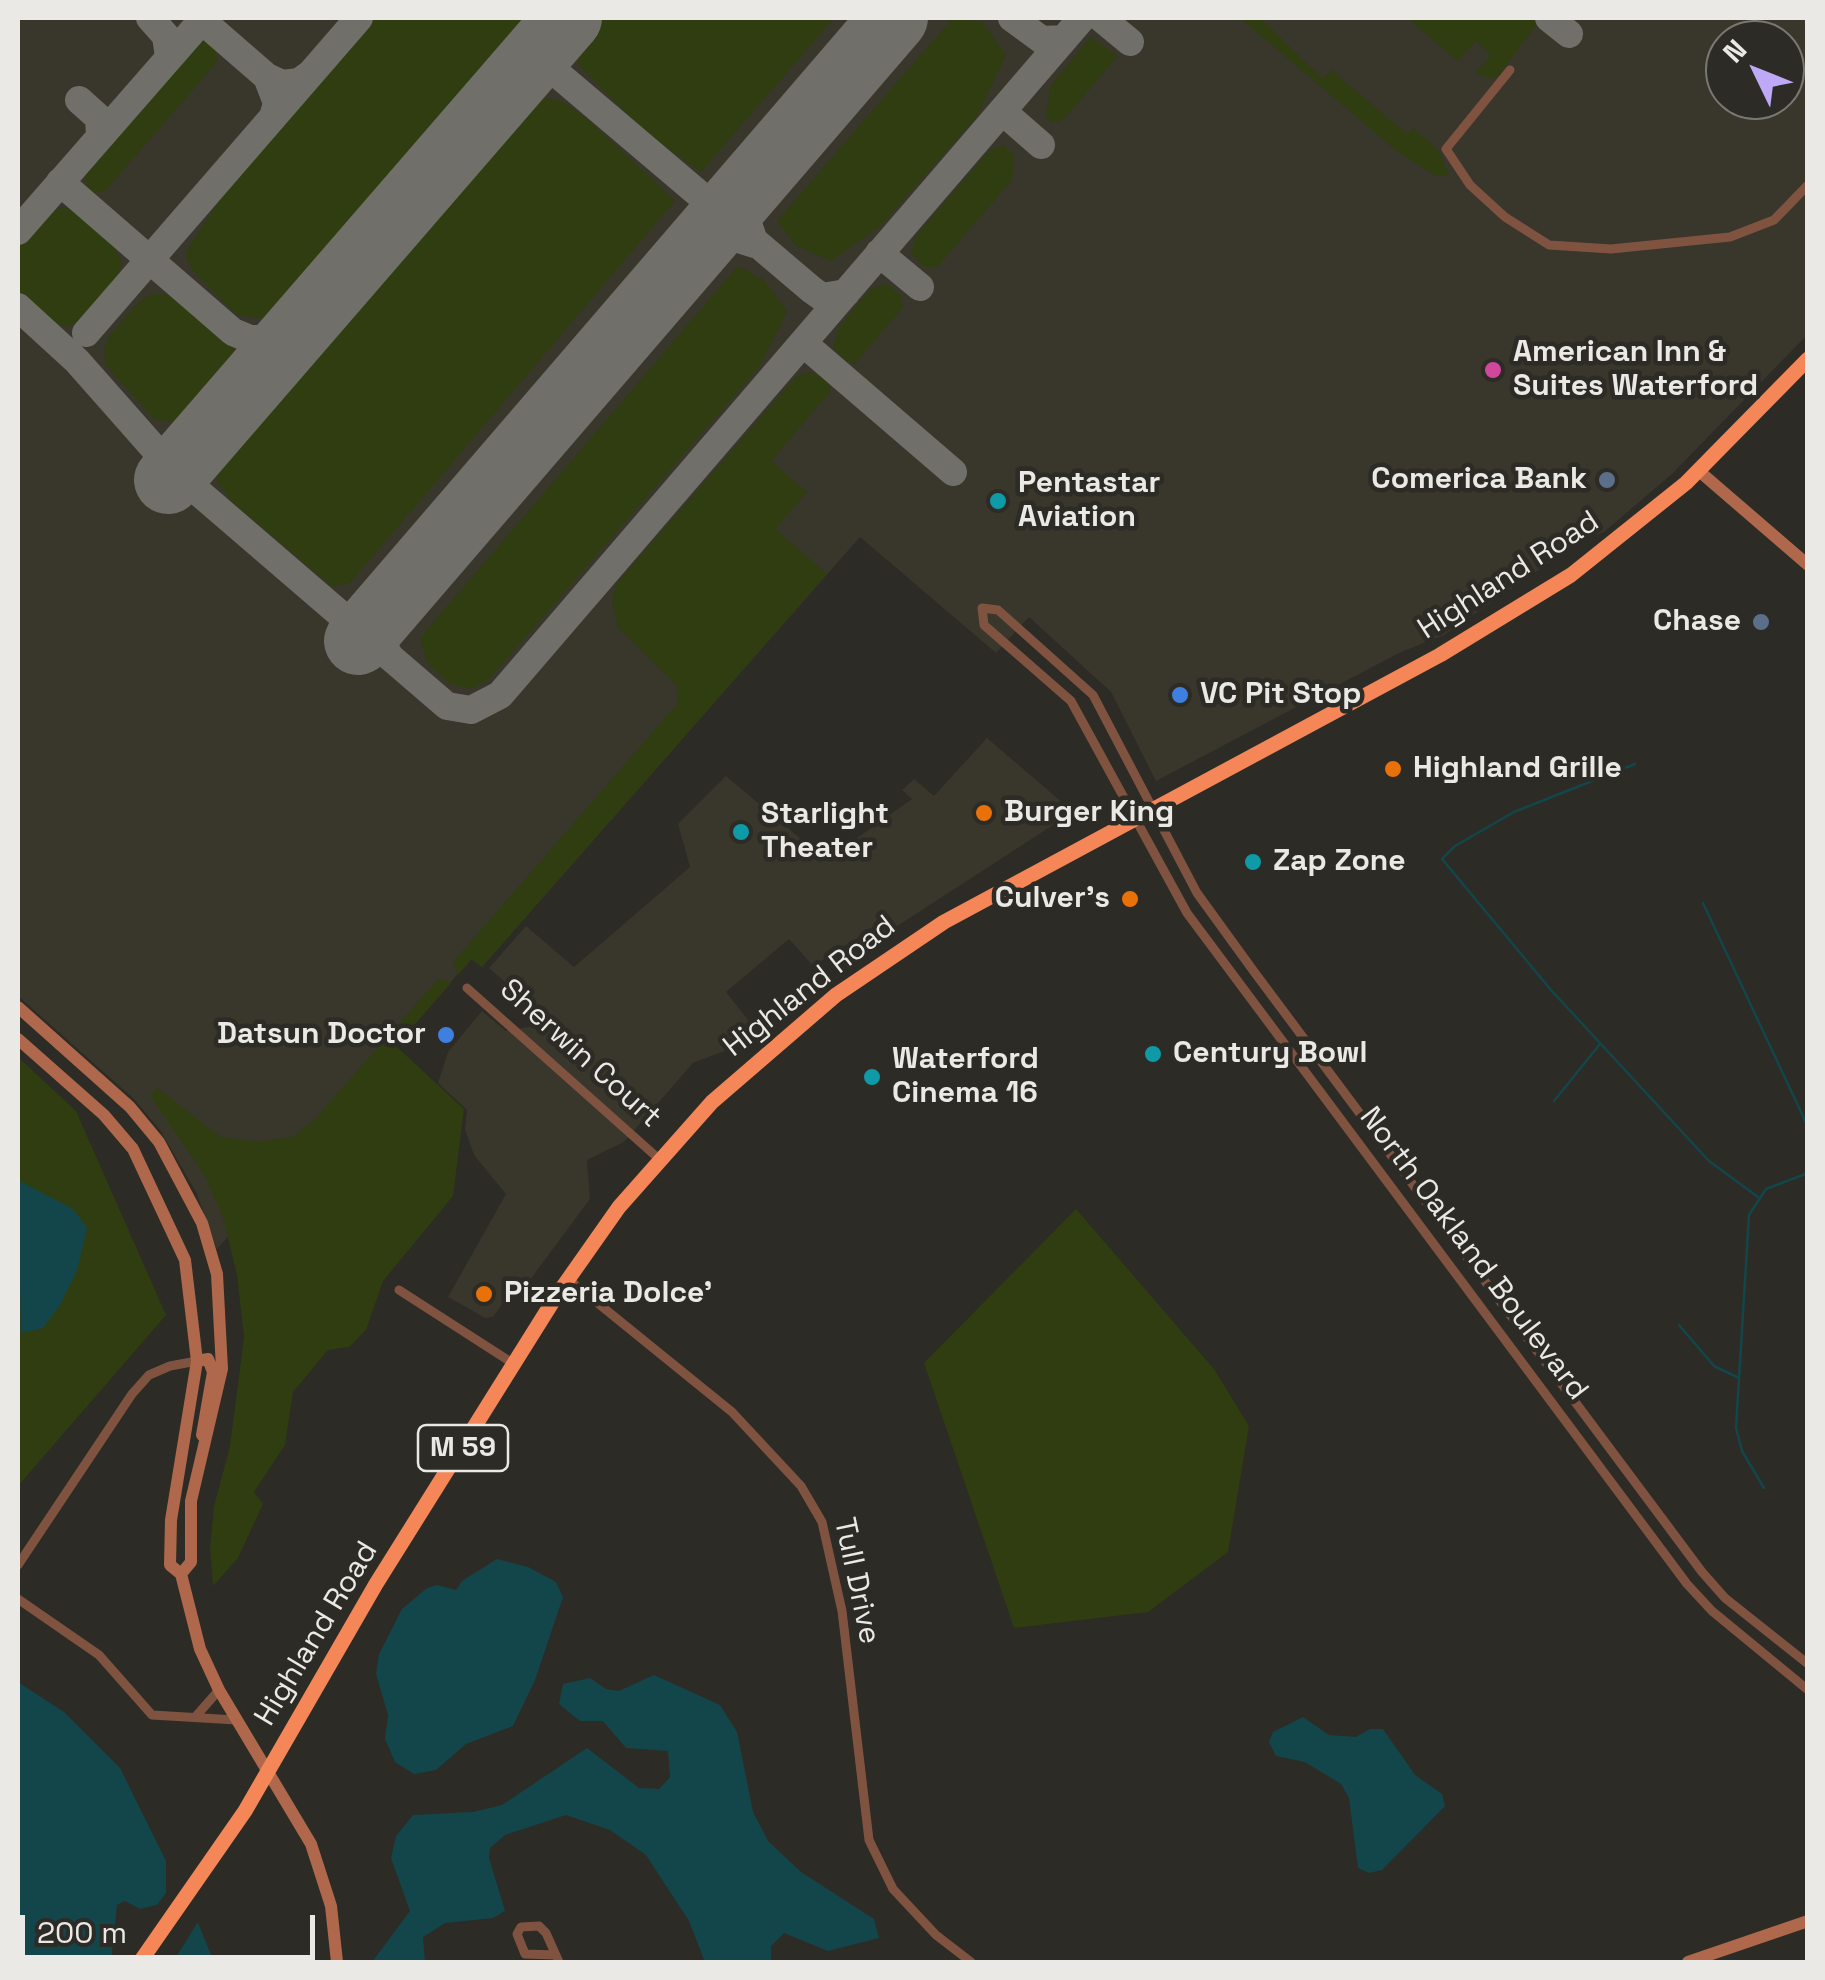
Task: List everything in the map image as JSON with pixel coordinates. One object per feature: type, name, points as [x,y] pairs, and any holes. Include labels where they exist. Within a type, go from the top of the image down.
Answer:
[{"type":"highway","name":"Highland Road","points":[[140,1962],[217,1855],[376,1584],[568,1279],[659,1158],[765,1052],[876,965],[994,891],[1503,619],[1584,566],[1699,472],[1808,360]]},
{"type":"main road","points":[[1699,472],[1808,565]]},
{"type":"main road","points":[[18,1007],[108,1086],[150,1130],[183,1182],[202,1223],[217,1274],[222,1368],[191,1501],[190,1562],[181,1574]]},
{"type":"main road","points":[[18,1039],[104,1115],[142,1167],[185,1260],[197,1362],[171,1520],[170,1564],[181,1574],[200,1650],[218,1690],[269,1770],[317,1858],[331,1906],[337,1962]]},
{"type":"main road","points":[[197,1362],[208,1359],[212,1372],[202,1452]]},
{"type":"main road","points":[[189,1414],[190,1450],[181,1492],[184,1502],[191,1501]]},
{"type":"main road","points":[[1688,1962],[1808,1921]]},
{"type":"street","points":[[1510,70],[1446,149],[1470,185],[1505,217],[1548,245],[1610,248],[1730,237],[1774,220],[1808,185]]},
{"type":"street","name":"North Oakland Boulevard","points":[[1808,1664],[1725,1598],[1702,1572],[1206,906],[1084,685],[998,610],[982,608],[984,626],[1071,701],[1193,922],[1687,1584],[1712,1612],[1808,1690]]},
{"type":"street","name":"Sherwin Court","points":[[467,988],[659,1158]]},
{"type":"street","name":"Tull Drive","points":[[568,1279],[732,1412],[801,1486],[822,1522],[842,1612],[869,1840],[893,1889],[936,1934],[971,1962]]},
{"type":"street","points":[[399,1290],[515,1365]]},
{"type":"street","points":[[18,1566],[140,1384],[170,1366],[197,1362]]},
{"type":"street","points":[[18,1598],[99,1655],[152,1715],[236,1720]]},
{"type":"street","points":[[198,1716],[218,1690]]},
{"type":"street","points":[[538,1926],[558,1959],[526,1954],[517,1934],[522,1927],[538,1926]]},
{"type":"shaded area","points":[[18,18],[1807,18],[1807,335],[1672,474],[1604,532],[1581,541],[1444,635],[1399,653],[1156,781],[1111,692],[1029,617],[996,653],[860,537],[482,967],[471,959],[217,1249],[196,1192],[160,1130],[134,1099],[18,996]]},
{"type":"shaded area","points":[[987,738],[1070,809],[1064,818],[882,936],[875,927],[813,966],[789,939],[726,992],[756,1030],[727,1050],[693,1063],[624,1142],[587,1160],[590,1199],[521,1292],[512,1290],[493,1317],[485,1318],[448,1297],[506,1194],[474,1155],[465,1130],[467,1110],[438,1083],[448,1052],[482,1011],[506,1031],[533,1026],[543,1015],[489,968],[526,926],[574,967],[690,867],[678,824],[726,776],[826,860],[912,799],[902,790],[914,779],[934,796]]},
{"type":"green space","points":[[374,18],[535,18],[289,306],[265,319],[237,315],[193,271],[186,256],[188,248],[232,182]]},
{"type":"green space","points":[[597,18],[834,18],[701,172],[645,132],[579,65],[575,48]]},
{"type":"green space","points":[[953,18],[982,22],[1006,55],[977,116],[880,226],[831,261],[796,246],[777,221]]},
{"type":"green space","points":[[1240,18],[1260,18],[1323,79],[1331,70],[1407,134],[1413,128],[1439,151],[1449,175],[1436,176],[1399,153]]},
{"type":"green space","points":[[1407,18],[1532,18],[1537,24],[1498,76],[1488,78],[1476,73],[1491,55],[1476,41],[1458,61]]},
{"type":"green space","points":[[1091,37],[1118,56],[1064,119],[1052,123],[1046,116],[1051,85]]},
{"type":"green space","points":[[202,41],[213,44],[218,61],[106,190],[91,194],[85,179],[89,165],[192,46]]},
{"type":"green space","points":[[536,96],[563,102],[587,119],[675,201],[350,583],[333,587],[232,502],[218,482],[216,465],[521,102]]},
{"type":"green space","points":[[1004,145],[1014,155],[1012,180],[937,267],[924,267],[911,253],[915,237],[990,150]]},
{"type":"green space","points":[[63,207],[77,212],[113,243],[122,264],[115,283],[83,320],[66,327],[52,322],[18,291],[18,249],[48,213]]},
{"type":"green space","points":[[738,266],[764,280],[787,312],[759,367],[489,679],[470,689],[448,683],[427,662],[420,638]]},
{"type":"green space","points":[[887,284],[901,296],[903,307],[855,364],[845,360],[833,348],[839,327],[872,288]]},
{"type":"green space","points":[[152,294],[174,295],[234,349],[232,371],[193,417],[182,422],[155,420],[106,365],[108,337],[140,301]]},
{"type":"green space","points":[[809,372],[825,379],[831,391],[771,461],[807,492],[775,529],[827,574],[482,967],[472,959],[458,975],[453,962],[678,703],[676,684],[618,628],[612,601],[617,583],[796,377]]},
{"type":"green space","points":[[438,979],[452,982],[396,1046],[464,1109],[453,1196],[383,1281],[366,1330],[349,1347],[328,1350],[293,1392],[285,1445],[254,1492],[263,1504],[238,1558],[213,1586],[210,1548],[214,1506],[230,1446],[244,1337],[237,1275],[223,1217],[204,1174],[150,1096],[157,1088],[221,1137],[259,1142],[294,1136],[315,1119]]},
{"type":"green space","points":[[18,1057],[76,1111],[166,1315],[18,1486]]},
{"type":"green space","points":[[1076,1209],[1214,1369],[1249,1426],[1228,1552],[1148,1612],[1014,1628],[924,1363]]},
{"type":"water","points":[[18,1180],[73,1209],[87,1228],[77,1270],[60,1305],[43,1328],[21,1333]]},
{"type":"water","points":[[497,1559],[528,1567],[556,1582],[563,1597],[535,1680],[513,1726],[466,1744],[436,1770],[414,1774],[395,1762],[385,1739],[388,1715],[376,1674],[379,1654],[402,1609],[427,1588],[437,1585],[456,1590],[462,1581]]},
{"type":"water","points":[[654,1675],[720,1705],[737,1732],[753,1812],[768,1841],[801,1872],[874,1919],[879,1938],[828,1951],[784,1933],[771,1946],[771,1962],[705,1962],[689,1921],[646,1855],[610,1830],[566,1815],[505,1835],[490,1848],[489,1858],[505,1911],[493,1918],[445,1923],[423,1937],[425,1962],[372,1962],[410,1911],[391,1858],[396,1836],[413,1815],[473,1812],[502,1805],[587,1748],[639,1788],[659,1789],[670,1777],[668,1751],[626,1748],[603,1721],[580,1721],[559,1704],[563,1684],[590,1678],[606,1689],[619,1691]]},
{"type":"water","points":[[18,1682],[64,1712],[120,1768],[166,1861],[166,1893],[157,1905],[140,1909],[125,1901],[117,1905],[111,1962],[18,1962]]},
{"type":"water","points":[[1303,1717],[1329,1735],[1356,1737],[1370,1729],[1383,1729],[1415,1775],[1442,1794],[1445,1806],[1382,1870],[1369,1873],[1358,1868],[1349,1798],[1341,1784],[1305,1762],[1276,1756],[1269,1742],[1273,1732]]},
{"type":"water","points":[[196,1925],[214,1962],[173,1962]]},
{"type":"waterway","points":[[1635,764],[1514,812],[1455,846],[1442,859],[1551,990],[1709,1161],[1758,1197]]},
{"type":"waterway","points":[[1703,903],[1808,1127]]},
{"type":"waterway","points":[[1554,1101],[1600,1044]]},
{"type":"waterway","points":[[1764,1488],[1742,1451],[1736,1428],[1749,1215],[1766,1189],[1808,1173]]},
{"type":"waterway","points":[[1679,1325],[1714,1366],[1737,1377]]},
{"type":"taxiway","points":[[150,18],[166,36],[169,57]]},
{"type":"taxiway","points":[[18,231],[204,18]]},
{"type":"taxiway","points":[[86,333],[359,18]]},
{"type":"taxiway","points":[[1012,18],[1042,40],[1064,39]]},
{"type":"taxiway","points":[[18,307],[77,361],[175,472],[447,706],[471,710],[500,695],[1082,18]]},
{"type":"taxiway","points":[[1101,18],[1130,42]]},
{"type":"taxiway","points":[[1549,18],[1569,34]]},
{"type":"taxiway","points":[[214,31],[267,77]]},
{"type":"taxiway","points":[[550,38],[547,58],[554,71],[812,290],[822,297],[846,293]]},
{"type":"taxiway","points":[[521,72],[540,68],[554,71]]},
{"type":"taxiway","points":[[273,117],[277,103],[267,77],[282,84],[299,82],[310,74]]},
{"type":"taxiway","points":[[79,100],[99,118],[100,136]]},
{"type":"taxiway","points":[[1002,111],[1041,145]]},
{"type":"taxiway","points":[[60,182],[233,332],[250,339],[269,339],[303,325]]},
{"type":"taxiway","points":[[752,183],[745,215],[754,241]]},
{"type":"taxiway","points":[[695,250],[710,240],[732,237],[754,244]]},
{"type":"taxiway","points":[[879,253],[920,287]]},
{"type":"taxiway","points":[[803,343],[953,472]]},
{"type":"taxiway","points":[[387,608],[381,642],[390,657]]},
{"type":"runway","points":[[168,480],[568,18]]},
{"type":"runway","points":[[358,641],[894,18]]},
{"type":"place","name":"American Inn & Suites Waterford","points":[[1493,370]]},
{"type":"place","name":"Comerica Bank","points":[[1607,480]]},
{"type":"place","name":"Pentastar Aviation","points":[[998,501]]},
{"type":"place","name":"Chase","points":[[1761,622]]},
{"type":"place","name":"VC Pit Stop","points":[[1180,695]]},
{"type":"place","name":"Highland Grille","points":[[1393,769]]},
{"type":"place","name":"Burger King","points":[[984,813]]},
{"type":"place","name":"Starlight Theater","points":[[741,832]]},
{"type":"place","name":"Zap Zone","points":[[1253,862]]},
{"type":"place","name":"Culver's","points":[[1130,899]]},
{"type":"place","name":"Datsun Doctor","points":[[446,1035]]},
{"type":"place","name":"Century Bowl","points":[[1153,1054]]},
{"type":"place","name":"Waterford Cinema 16","points":[[872,1077]]},
{"type":"place","name":"Pizzeria Dolce'","points":[[484,1294]]}]
